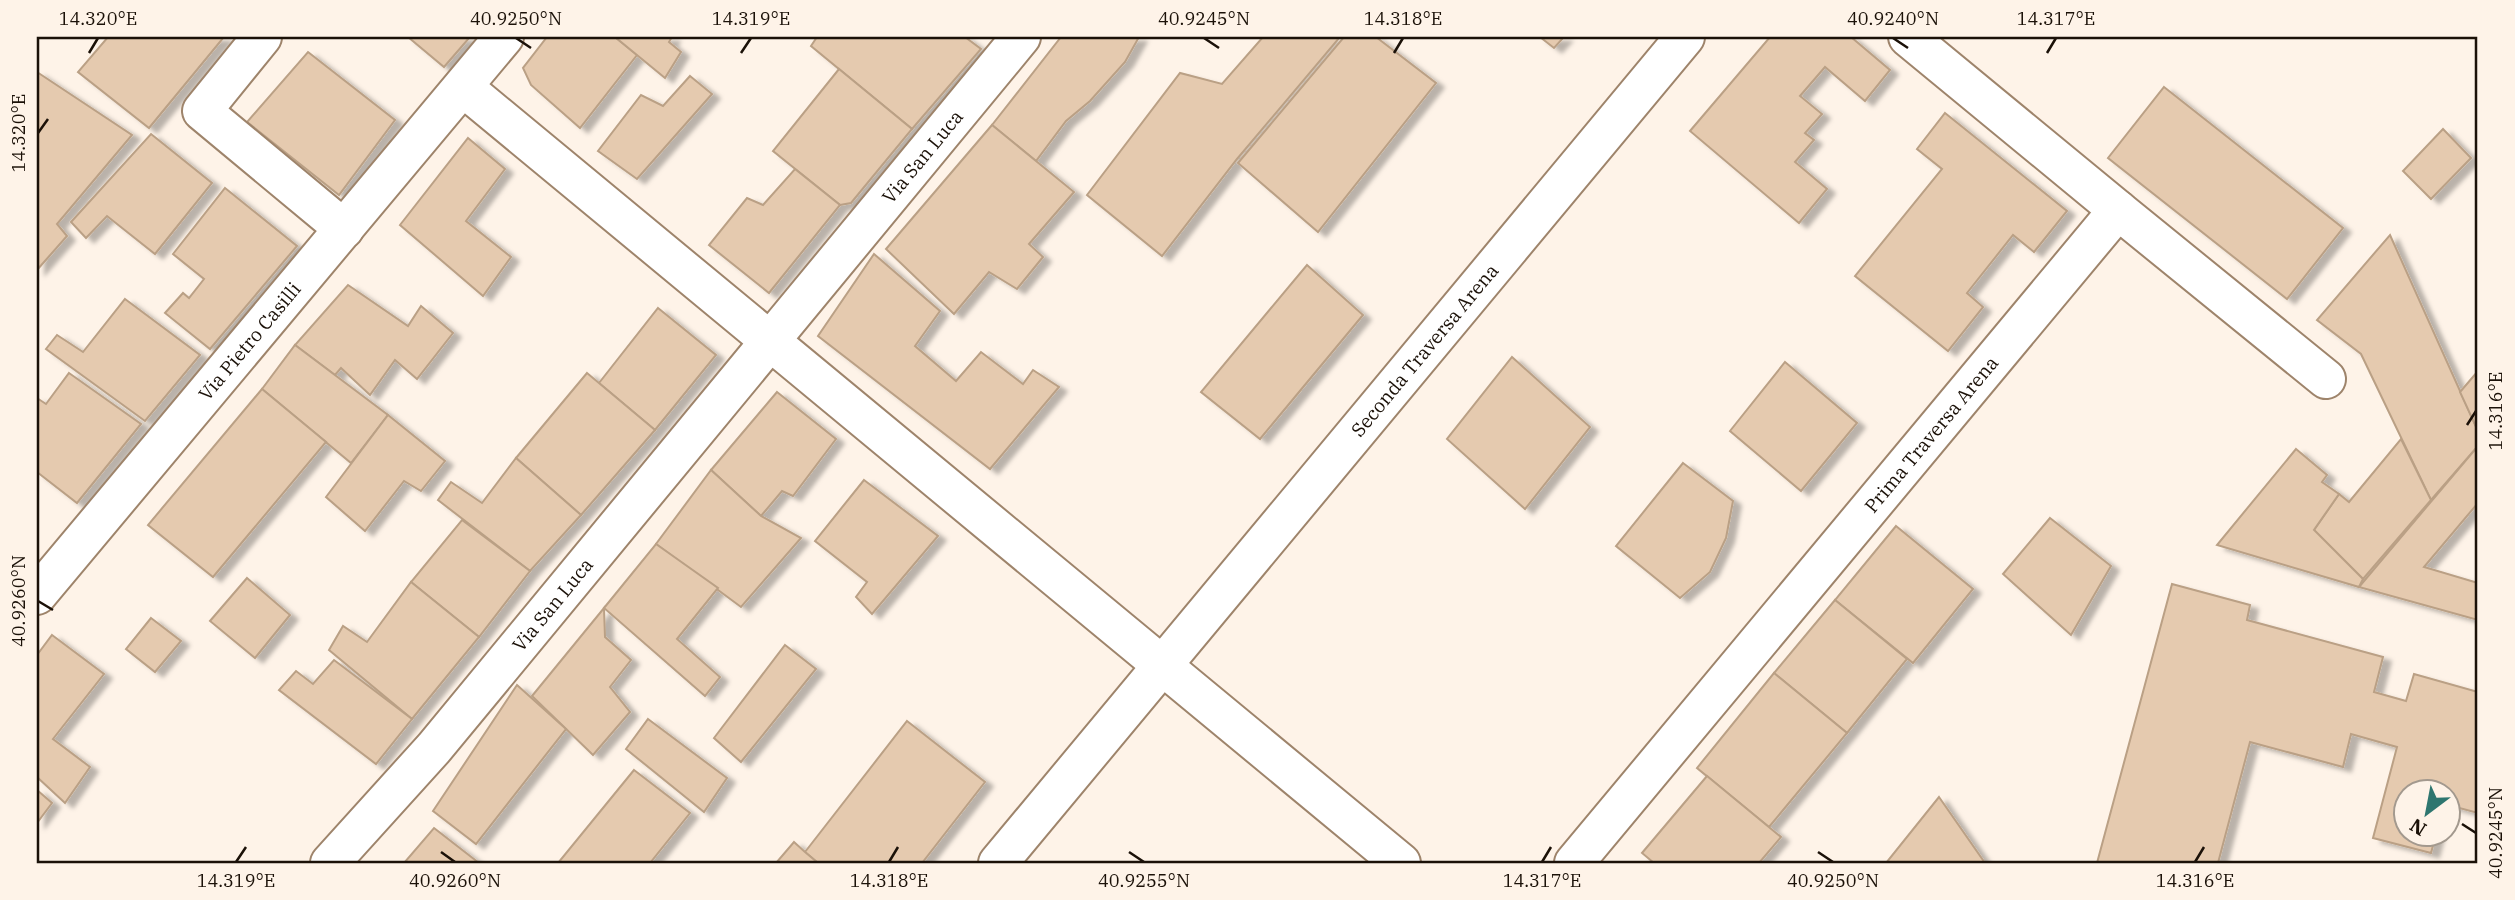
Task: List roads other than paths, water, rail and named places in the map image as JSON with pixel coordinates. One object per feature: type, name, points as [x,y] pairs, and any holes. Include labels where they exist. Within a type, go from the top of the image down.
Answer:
[{"type":"street","points":[[262,37],[202,111],[344,229]]},
{"type":"street","name":"Via Pietro Casilli","points":[[37,595],[504,37]]},
{"type":"street","name":"Via San Luca","points":[[330,863],[434,748],[1021,37]]},
{"type":"street","name":"Seconda Traversa Arena","points":[[998,863],[1685,37]]},
{"type":"street","points":[[1908,37],[2326,379]]},
{"type":"street","points":[[463,87],[1163,663],[1401,863]]},
{"type":"street","name":"Prima Traversa Arena","points":[[1574,863],[2118,210]]}]
